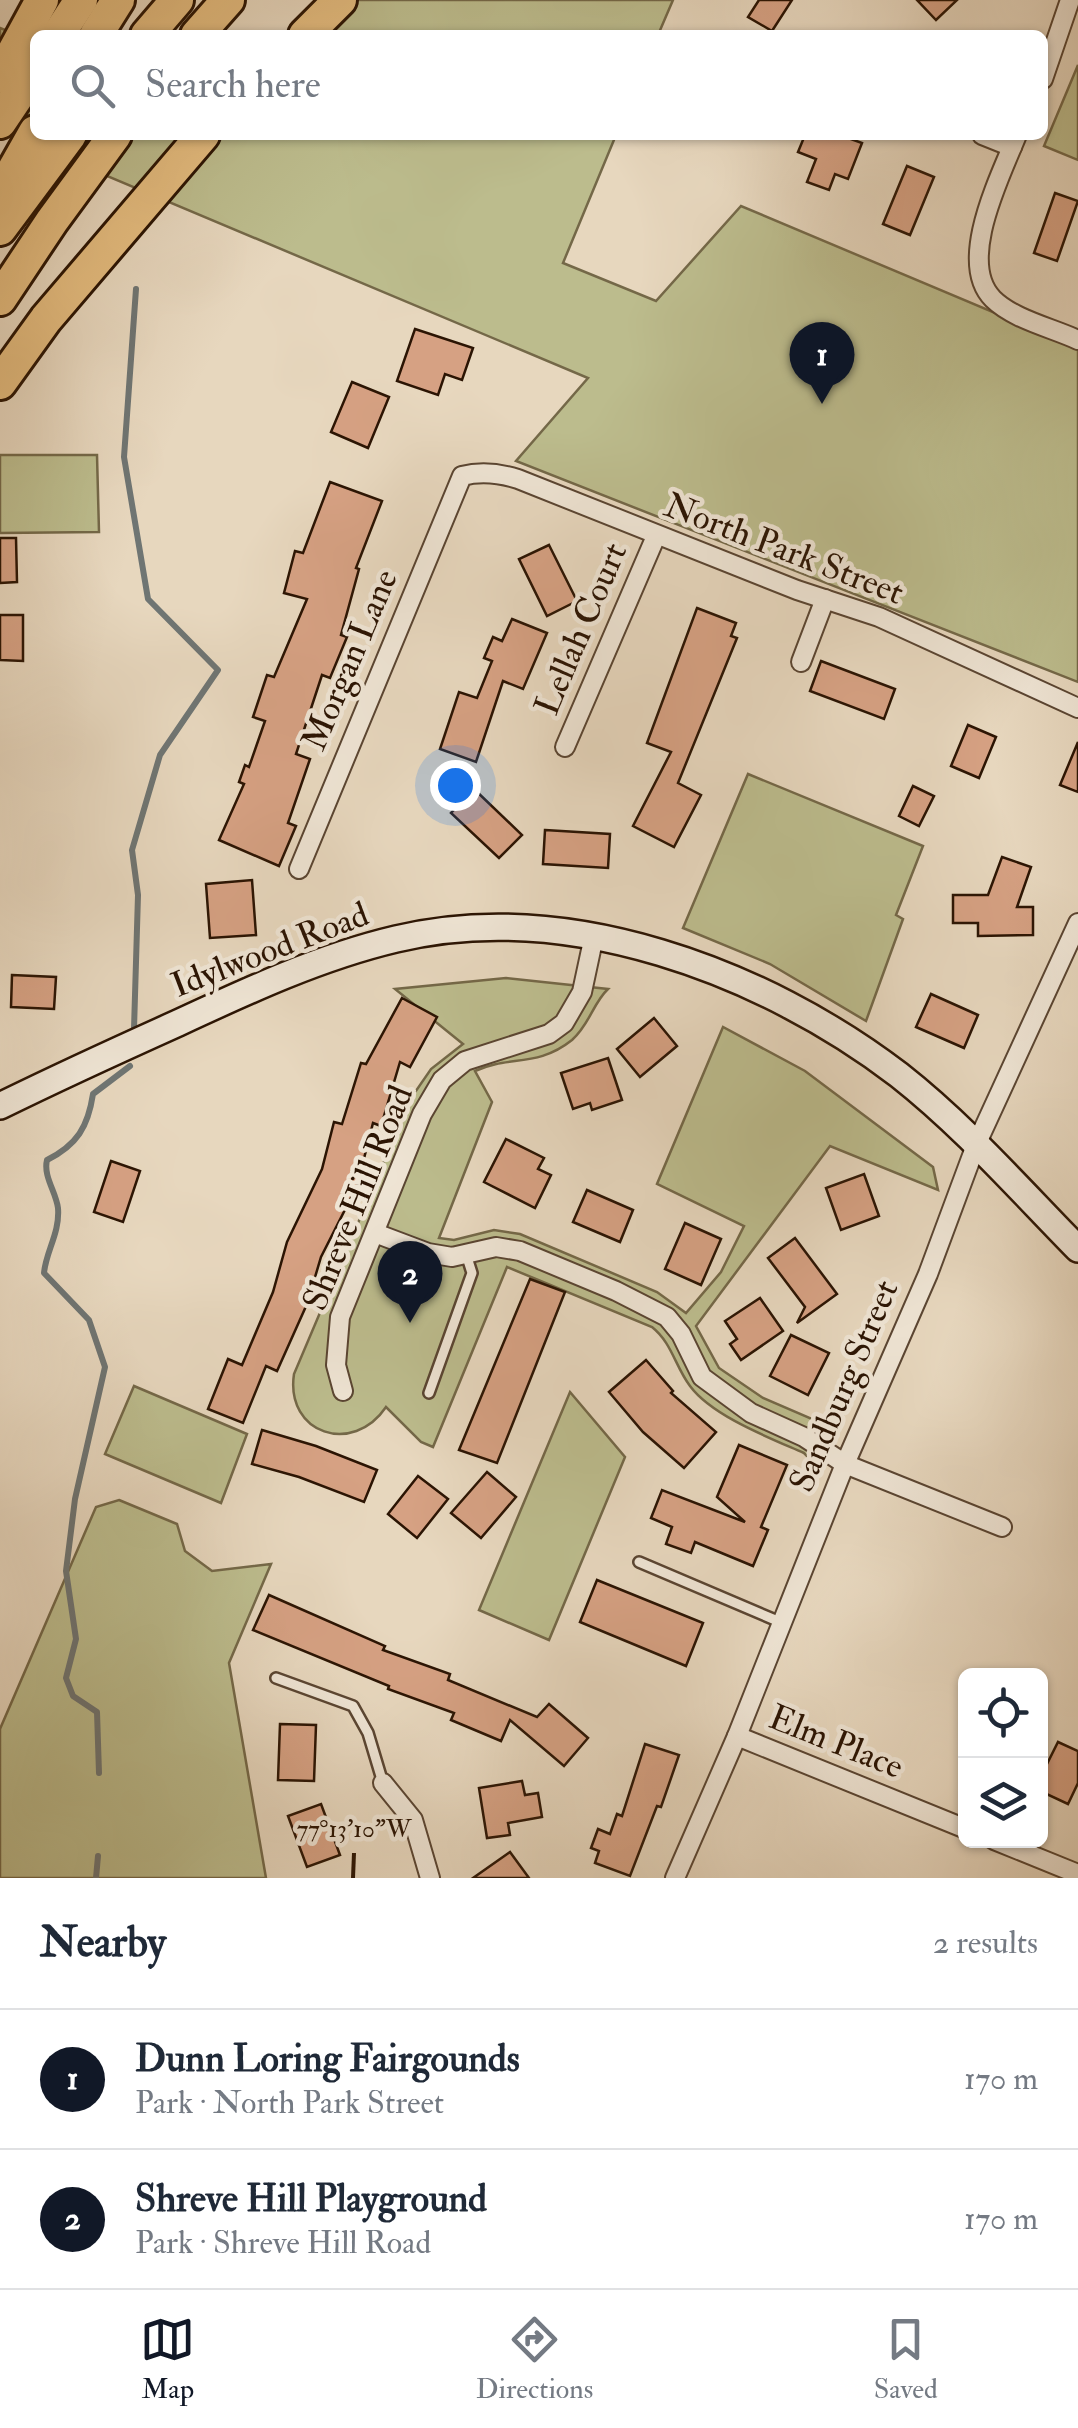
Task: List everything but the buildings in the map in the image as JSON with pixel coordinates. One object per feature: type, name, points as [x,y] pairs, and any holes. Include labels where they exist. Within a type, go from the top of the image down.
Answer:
[{"type":"highway","points":[[0,77],[42,0]]},
{"type":"highway","points":[[61,30],[81,0]]},
{"type":"highway","points":[[99,30],[118,0]]},
{"type":"highway","points":[[151,30],[178,0]]},
{"type":"highway","points":[[201,30],[228,0]]},
{"type":"highway","points":[[309,30],[340,0]]},
{"type":"highway","points":[[0,122],[30,77]]},
{"type":"highway","points":[[0,194],[30,140]]},
{"type":"highway","points":[[0,229],[66,140]]},
{"type":"highway","points":[[0,300],[111,140]]},
{"type":"highway","points":[[0,382],[57,305],[199,140]]},
{"type":"main road","name":"Idylwood Road","points":[[0,1106],[231,998],[350,950],[452,929],[548,929],[649,949],[707,969],[810,1018],[900,1077],[976,1145],[1078,1249]]},
{"type":"street","points":[[1048,64],[1070,0]]},
{"type":"street","points":[[1015,141],[986,218],[978,274],[994,301],[1078,340]]},
{"type":"street","name":"North Park Street","points":[[462,476],[510,476],[656,536],[879,617],[1078,708]]},
{"type":"street","name":"Morgan Lane","points":[[298,869],[462,476]]},
{"type":"street","name":"Lellah Court","points":[[565,747],[656,536]]},
{"type":"street","points":[[801,662],[825,600]]},
{"type":"street","name":"Sandburg Street","points":[[675,1878],[737,1736],[845,1464],[928,1274],[976,1145],[1078,923]]},
{"type":"street","name":"Shreve Hill Road","points":[[344,1391],[336,1365],[336,1330],[422,1114],[442,1080],[465,1061],[549,1034],[564,1023],[582,992],[594,936]]},
{"type":"street","points":[[375,1234],[428,1253],[452,1257],[496,1247],[520,1251],[616,1291],[667,1317],[702,1376],[718,1392],[751,1413],[822,1447],[845,1464],[1002,1528]]},
{"type":"street","name":"Elm Place","points":[[737,1736],[958,1826]]},
{"type":"street","points":[[383,1783],[400,1799],[413,1820],[430,1878]]},
{"type":"street","points":[[1014,1848],[1078,1874]]},
{"type":"lane","points":[[429,1393],[470,1281],[472,1273],[466,1254]]},
{"type":"lane","points":[[639,1562],[780,1622]]},
{"type":"lane","points":[[276,1678],[354,1706],[368,1734],[383,1783]]},
{"type":"green space","points":[[353,0],[673,0],[660,30],[320,30]]},
{"type":"green space","points":[[0,28],[30,40],[30,140],[614,140],[563,263],[656,301],[741,206],[1078,348],[1078,682],[516,461],[588,378],[0,131]]},
{"type":"green space","points":[[1078,65],[1078,160],[1044,146]]},
{"type":"green space","points":[[0,455],[97,455],[99,532],[0,533]]},
{"type":"green space","points":[[748,774],[923,846],[896,915],[903,919],[866,1021],[770,964],[683,928]]},
{"type":"green space","points":[[506,978],[608,989],[578,1034],[559,1049],[475,1071],[492,1102],[439,1238],[454,1240],[494,1230],[520,1234],[657,1292],[686,1313],[721,1272],[744,1226],[657,1184],[723,1027],[805,1071],[933,1167],[938,1190],[830,1146],[696,1326],[719,1368],[763,1398],[821,1423],[837,1418],[848,1404],[818,1475],[804,1453],[742,1425],[700,1397],[652,1327],[507,1267],[433,1447],[421,1442],[386,1407],[372,1422],[340,1434],[310,1424],[300,1411],[294,1395],[294,1374],[411,1098],[431,1069],[463,1044],[395,989]]},
{"type":"green space","points":[[134,1386],[247,1434],[221,1503],[105,1454]]},
{"type":"green space","points":[[570,1392],[625,1457],[549,1640],[479,1610]]},
{"type":"green space","points":[[119,1500],[177,1524],[185,1551],[212,1571],[271,1564],[229,1663],[266,1878],[0,1878],[0,1729],[96,1507]]},
{"type":"waterway","points":[[134,1029],[138,895],[132,850],[160,755],[218,670],[148,599],[124,457],[136,289]]},
{"type":"waterway","points":[[99,1773],[97,1712],[73,1696],[66,1678],[76,1639],[66,1571],[75,1499],[105,1367],[89,1320],[44,1273],[58,1217],[46,1166],[47,1160],[79,1134],[93,1094],[130,1066]]},
{"type":"waterway","points":[[96,1878],[98,1856]]},
{"type":"place","name":"Dunn Loring Fairgounds","points":[[822,404]]},
{"type":"place","name":"Shreve Hill Playground","points":[[410,1323]]}]
